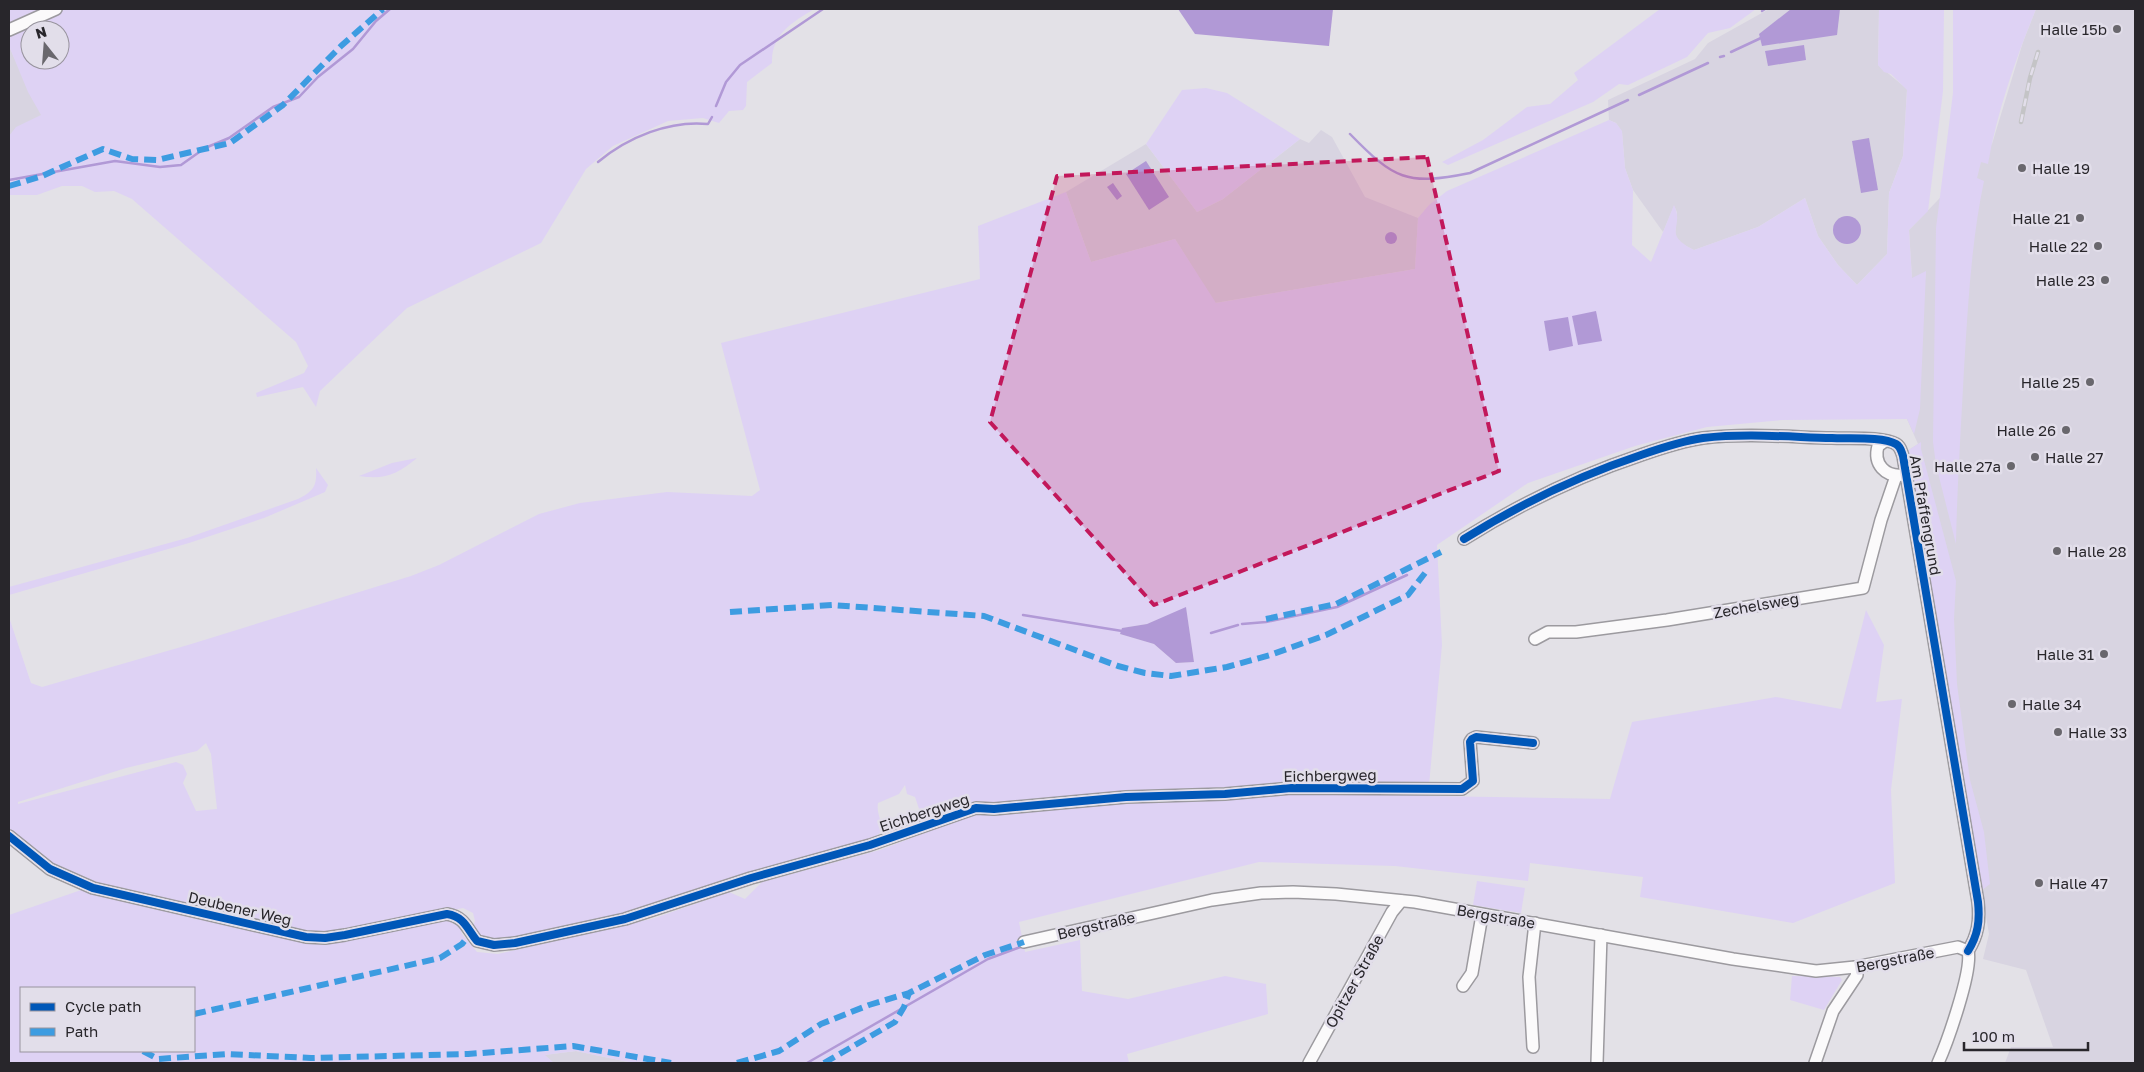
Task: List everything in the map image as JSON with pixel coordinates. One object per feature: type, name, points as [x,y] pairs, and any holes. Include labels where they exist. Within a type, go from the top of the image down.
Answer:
[{"type":"street","points":[[9,30],[56,9]]},
{"type":"street","points":[[1464,539],[1525,502],[1613,464],[1684,442],[1715,437],[1754,436],[1885,441]]},
{"type":"street","name":"Am Pfaffengrund","points":[[1901,476],[1880,467],[1876,454],[1878,446],[1885,441],[1894,443],[1901,448],[1901,476],[1978,902],[1979,927],[1975,940],[1968,951],[1970,957],[1967,970],[1948,1040],[1938,1063]]},
{"type":"street","name":"Zechelsweg","points":[[1535,639],[1548,632],[1576,632],[1631,625],[1863,588],[1881,520],[1901,476]]},
{"type":"street","name":"Eichbergweg","points":[[470,933],[477,941],[494,946],[625,919],[751,878],[870,845],[976,808],[994,809],[1126,797],[1225,794],[1290,788],[1405,787],[1440,790],[1462,789],[1473,781],[1470,742],[1476,737],[1533,743]]},
{"type":"street","name":"Deubener Weg","points":[[9,836],[50,869],[85,885],[269,929],[325,938],[447,914],[460,917],[466,922],[470,933]]},
{"type":"street","name":"Bergstraße","points":[[1024,942],[1187,905],[1261,893],[1336,894],[1401,901],[1800,970],[1816,971],[1855,967],[1958,947],[1968,951]]},
{"type":"street","name":"Opitzer Straße","points":[[1308,1063],[1392,912],[1401,901]]},
{"type":"street","points":[[1463,986],[1472,973],[1482,915]]},
{"type":"street","points":[[1533,1047],[1529,977],[1535,923]]},
{"type":"street","points":[[1597,1063],[1601,935]]},
{"type":"street","points":[[1815,1063],[1833,1011],[1856,975],[1855,967]]},
{"type":"highlighted area","points":[[1427,157],[1499,471],[1154,605],[990,422],[1057,176]]},
{"type":"shaded area","points":[[9,9],[814,9],[785,30],[775,44],[772,63],[747,82],[746,106],[743,110],[729,111],[719,123],[703,118],[668,121],[613,146],[586,169],[541,243],[407,308],[320,391],[316,407],[303,387],[257,397],[256,393],[304,373],[308,366],[296,342],[132,199],[114,191],[95,192],[82,186],[62,186],[37,195],[9,195],[9,136],[16,127],[41,115],[28,92],[9,46]]},
{"type":"shaded area","points":[[1178,9],[1333,9],[1329,46],[1195,34]]},
{"type":"shaded area","points":[[1660,9],[1756,9],[1730,28],[1708,33],[1687,57],[1628,85],[1619,84],[1593,102],[1448,165],[1442,162],[1483,140],[1527,107],[1550,104],[1578,80],[1574,73]]},
{"type":"shaded area","points":[[1769,9],[1879,9],[1878,65],[1907,89],[1903,156],[1889,193],[1887,254],[1857,285],[1838,265],[1818,236],[1805,198],[1758,227],[1694,250],[1680,243],[1675,235],[1677,212],[1674,206],[1663,232],[1633,190],[1625,168],[1622,132],[1616,123],[1609,120],[1608,100],[1695,59],[1708,43]]},
{"type":"shaded area","points":[[1791,9],[1840,9],[1837,35],[1762,46],[1759,34]]},
{"type":"shaded area","points":[[1879,9],[1944,10],[1943,91],[1928,211],[1909,230],[1912,278],[1926,271],[1920,409],[1914,434],[1907,419],[1782,420],[1707,427],[1635,446],[1528,483],[1437,545],[1442,645],[1428,796],[1610,799],[1632,722],[1776,697],[1841,709],[1866,610],[1884,645],[1876,702],[1902,699],[1891,790],[1895,883],[1793,923],[1640,897],[1643,877],[1530,863],[1528,881],[1395,866],[1259,862],[1019,922],[1025,952],[1080,940],[1082,991],[1128,999],[1225,976],[1266,984],[1268,1014],[1127,1054],[1129,1063],[633,1063],[576,1051],[545,1055],[554,1063],[9,1063],[9,915],[84,889],[160,910],[328,944],[421,922],[447,920],[460,927],[462,934],[477,952],[498,954],[655,918],[729,892],[745,899],[762,882],[880,850],[927,832],[915,797],[907,794],[905,785],[899,794],[878,803],[881,832],[874,838],[695,894],[547,934],[505,941],[479,938],[472,929],[475,921],[473,913],[463,908],[344,932],[306,933],[99,887],[55,868],[9,831],[9,617],[31,683],[42,687],[188,645],[411,576],[439,565],[539,514],[580,503],[667,492],[752,496],[760,490],[721,343],[980,279],[978,226],[1066,192],[1091,262],[1175,239],[1216,303],[1415,269],[1418,218],[1429,205],[1447,191],[1609,120],[1616,123],[1622,131],[1625,168],[1633,190],[1632,245],[1651,262],[1674,205],[1677,213],[1676,234],[1684,244],[1694,250],[1758,227],[1805,198],[1818,236],[1838,265],[1857,285],[1887,254],[1889,193],[1903,156],[1907,90],[1891,74],[1884,72],[1878,65]],"holes":[[[1186,608],[1194,662],[1176,663],[1154,644],[1120,634],[1122,628],[1147,624]],[[206,743],[211,754],[217,809],[196,811],[183,783],[187,774],[183,765],[176,762],[18,804],[18,802],[126,768],[197,751]]]},
{"type":"shaded area","points":[[1953,9],[2036,9],[2008,85],[1996,124],[1988,164],[1981,162],[1977,178],[1984,181],[1973,251],[1969,298],[1959,457],[1956,544],[1936,465],[1933,442],[1936,228],[1953,93]]},
{"type":"shaded area","points":[[2036,9],[2135,9],[2135,1063],[2005,1063],[2011,1047],[2053,1047],[2026,970],[1983,959],[1989,934],[1907,451],[1918,444],[1907,419],[1926,272],[1912,279],[1909,230],[1992,144],[2023,42]]},
{"type":"shaded area","points":[[1804,45],[1806,60],[1768,66],[1765,51]]},
{"type":"shaded area","points":[[9,46],[21,73],[75,124],[9,152]]},
{"type":"shaded area","points":[[1206,88],[1227,93],[1300,139],[1223,199],[1197,212],[1146,144],[1182,90]]},
{"type":"shaded area","points":[[1321,130],[1332,137],[1365,197],[1418,218],[1415,269],[1215,303],[1175,239],[1091,262],[1066,192],[1146,144],[1197,212],[1223,199],[1300,139],[1309,143]]},
{"type":"shaded area","points":[[1869,138],[1878,190],[1861,193],[1852,141]]},
{"type":"shaded area","points":[[1146,161],[1169,197],[1149,210],[1126,174]]},
{"type":"shaded area","points":[[1113,183],[1122,196],[1117,200],[1107,187]]},
{"type":"shaded area","points":[[1847,216],[1857,220],[1861,230],[1857,240],[1847,244],[1837,240],[1833,230],[1837,220]]},
{"type":"shaded area","points":[[1393,232],[1396,233],[1396,243],[1389,244],[1386,243],[1385,236],[1386,233]]},
{"type":"shaded area","points":[[1596,311],[1602,341],[1578,345],[1572,316]]},
{"type":"shaded area","points":[[1568,317],[1573,346],[1549,351],[1544,321]]},
{"type":"shaded area","points":[[1921,442],[1921,449],[1956,581],[1954,619],[1957,684],[1970,780],[1984,832],[1990,884],[1982,890],[1907,451]]},
{"type":"shaded area","points":[[417,458],[391,474],[377,477],[359,476],[392,463]]},
{"type":"shaded area","points":[[316,468],[328,485],[325,492],[264,518],[189,543],[9,595],[9,587],[187,538],[298,499],[308,493],[315,484]]},
{"type":"shaded area","points":[[1186,607],[1194,662],[1176,663],[1154,644],[1120,634],[1122,628],[1147,624]]},
{"type":"shaded area","points":[[1477,881],[1525,888],[1521,913],[1473,905]]},
{"type":"shaded area","points":[[1792,976],[1840,977],[1842,980],[1824,1010],[1790,1000]]},
{"type":"shaded area","points":[[576,1051],[633,1063],[554,1063],[544,1055]]},
{"type":"waterway","points":[[9,180],[115,161],[160,167],[181,165],[205,148],[229,138],[273,107],[299,97],[318,77],[353,49],[376,21],[390,9]]},
{"type":"waterway","points":[[716,106],[726,82],[740,65],[823,9]]},
{"type":"waterway","points":[[1731,52],[1761,38]]},
{"type":"waterway","points":[[1720,57],[1724,56]]},
{"type":"waterway","points":[[1639,95],[1708,63]]},
{"type":"waterway","points":[[1350,134],[1390,170],[1416,178],[1448,177],[1470,173],[1628,100]]},
{"type":"waterway","points":[[598,162],[622,145],[650,132],[679,125],[708,124],[712,117]]},
{"type":"waterway","points":[[1242,624],[1266,622],[1337,607],[1407,575]]},
{"type":"waterway","points":[[1023,615],[1122,631]]},
{"type":"waterway","points":[[1211,633],[1238,625]]},
{"type":"waterway","points":[[807,1063],[988,959],[1023,946]]},
{"type":"railway","points":[[2021,122],[2030,78],[2038,52]]},
{"type":"marked path","points":[[9,186],[42,176],[103,149],[132,159],[157,160],[230,143],[283,105],[341,46],[383,9]]},
{"type":"marked path","points":[[1266,619],[1336,604],[1441,552]]},
{"type":"marked path","points":[[730,612],[832,605],[984,616],[1118,666],[1145,673],[1171,676],[1227,667],[1270,655],[1326,635],[1408,595],[1425,573]]},
{"type":"marked path","points":[[195,1014],[440,958],[462,944],[471,933]]},
{"type":"marked path","points":[[737,1063],[779,1051],[821,1024],[869,1005],[909,993],[985,955],[1024,942]]},
{"type":"marked path","points":[[824,1063],[895,1022],[904,1007],[909,993]]},
{"type":"marked path","points":[[145,1052],[158,1059],[227,1054],[311,1058],[468,1054],[573,1046],[671,1063]]},
{"type":"cycle path","points":[[1464,539],[1506,514],[1572,482],[1618,463],[1687,441],[1735,436],[1768,436],[1874,439],[1890,441],[1898,445],[1903,456],[1978,902],[1978,928],[1968,951]]},
{"type":"cycle path","points":[[9,836],[50,869],[93,888],[306,937],[325,938],[345,935],[447,914],[462,921],[477,941],[494,945],[515,943],[625,919],[751,878],[870,845],[976,808],[994,809],[1126,797],[1225,794],[1291,788],[1462,789],[1473,781],[1470,742],[1472,739],[1476,737],[1533,743]]},
{"type":"place","name":"Halle 15b","points":[[2117,29]]},
{"type":"place","name":"Halle 19","points":[[2022,168]]},
{"type":"place","name":"Halle 21","points":[[2080,218]]},
{"type":"place","name":"Halle 22","points":[[2098,246]]},
{"type":"place","name":"Halle 23","points":[[2105,280]]},
{"type":"place","name":"Halle 25","points":[[2090,382]]},
{"type":"place","name":"Halle 26","points":[[2066,430]]},
{"type":"place","name":"Halle 27","points":[[2035,457]]},
{"type":"place","name":"Halle 27a","points":[[2011,466]]},
{"type":"place","name":"Halle 28","points":[[2057,551]]},
{"type":"place","name":"Halle 31","points":[[2104,654]]},
{"type":"place","name":"Halle 34","points":[[2012,704]]},
{"type":"place","name":"Halle 33","points":[[2058,732]]},
{"type":"place","name":"Halle 47","points":[[2039,883]]}]
